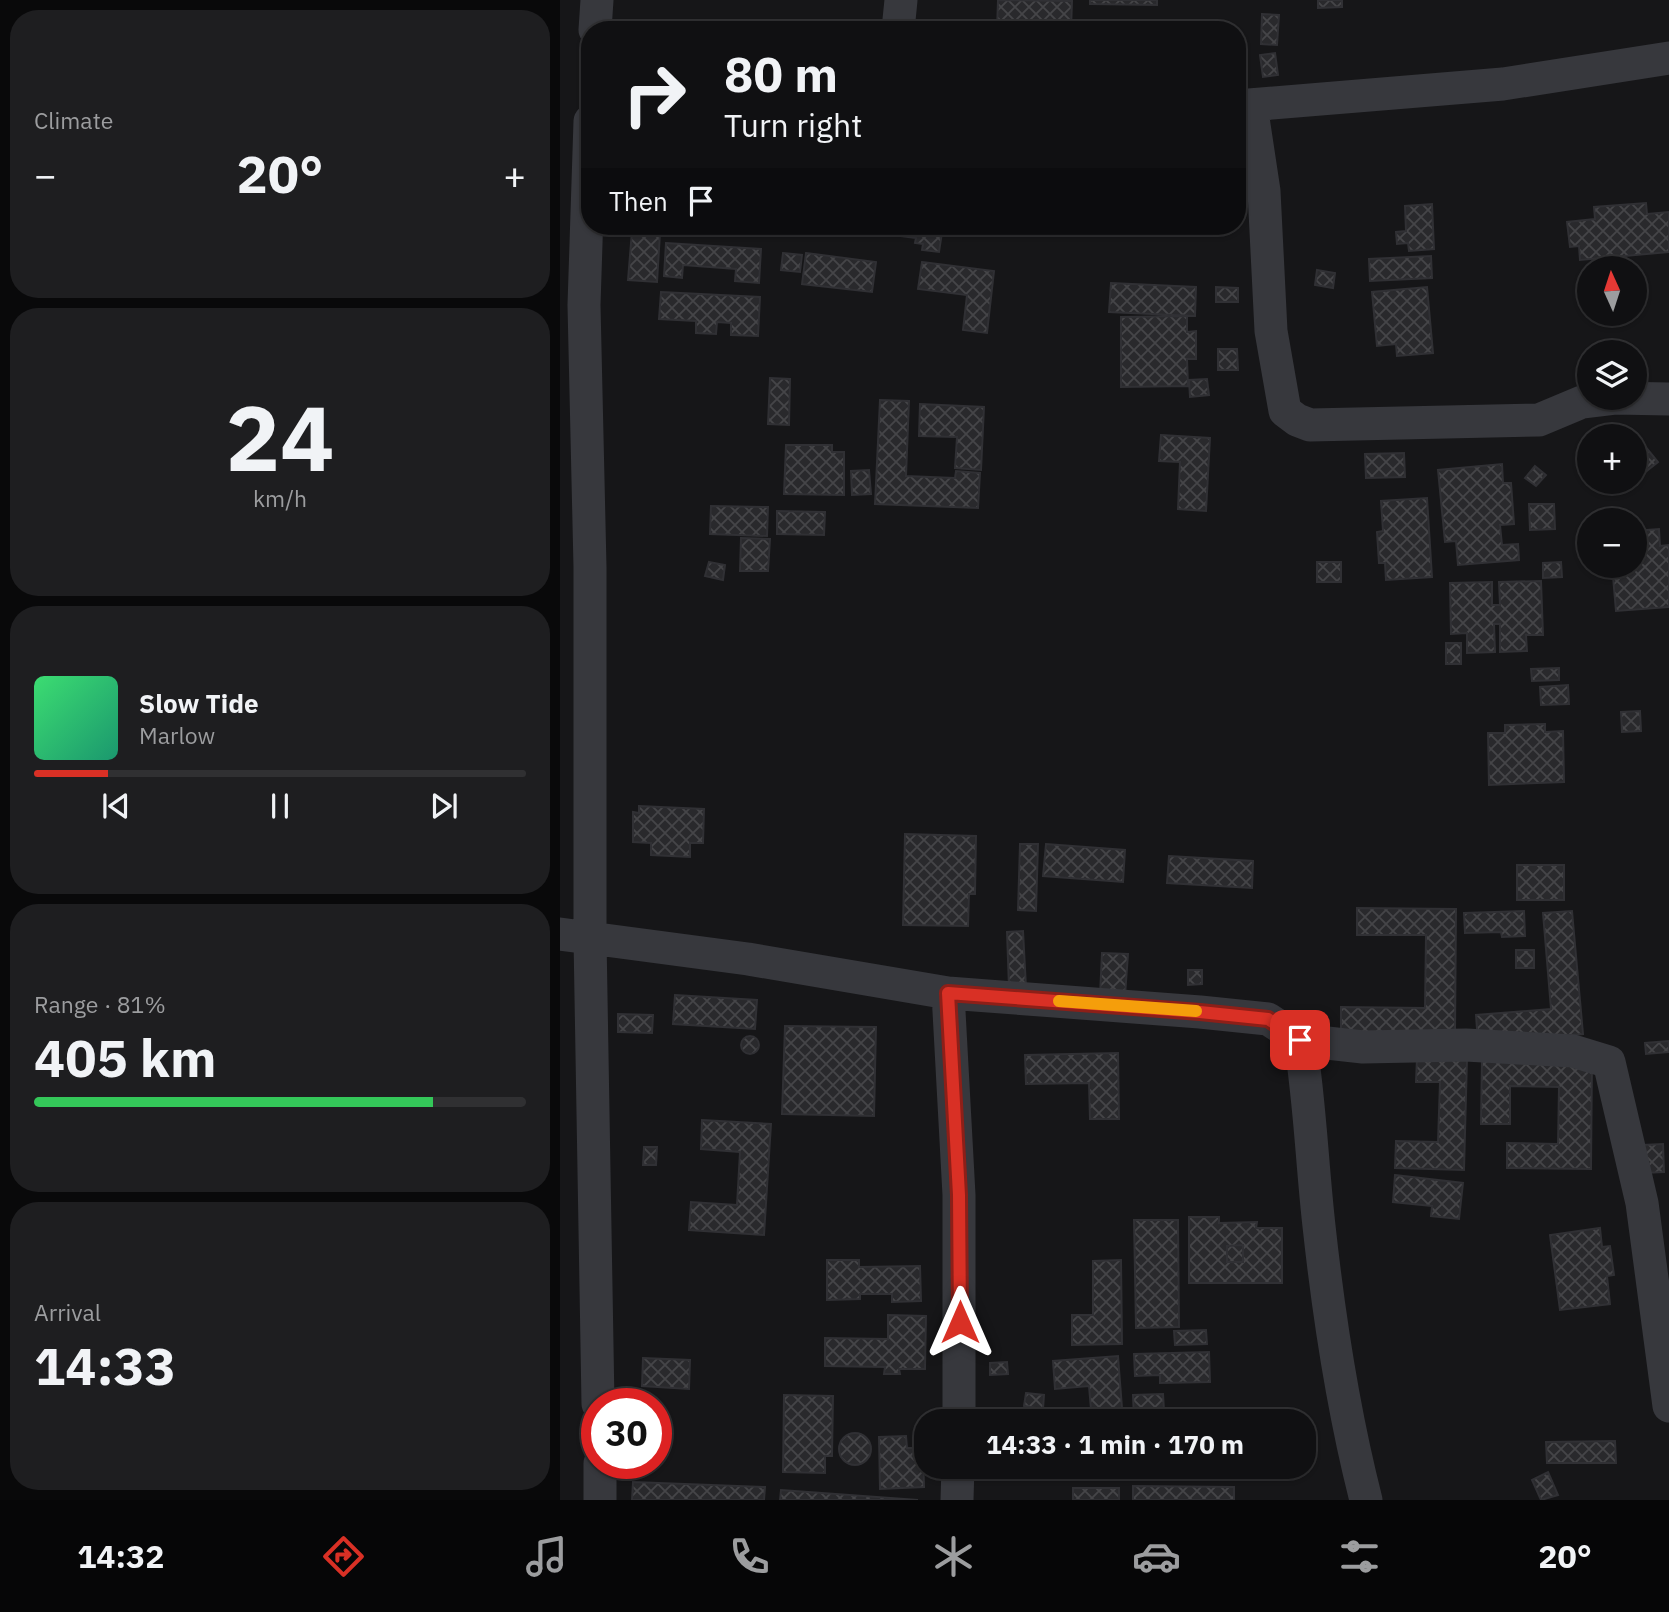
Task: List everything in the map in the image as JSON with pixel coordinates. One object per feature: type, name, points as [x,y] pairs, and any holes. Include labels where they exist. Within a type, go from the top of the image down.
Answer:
[{"type":"street","points":[[596,21],[597,0]]},
{"type":"street","points":[[899,21],[901,0]]},
{"type":"street","points":[[1246,106],[1503,84],[1669,58]]},
{"type":"street","points":[[1246,114],[1264,191],[1271,331],[1276,370],[1285,411],[1297,420],[1310,425],[1539,420],[1581,402],[1615,398],[1669,399]]},
{"type":"street","points":[[586,235],[584,305],[590,580],[575,936],[590,1040],[598,1388]]},
{"type":"street","points":[[575,936],[748,959],[948,993],[1268,1019],[1300,1040],[1363,1046],[1466,1045],[1573,1051],[1609,1062],[1655,1204],[1669,1406]]},
{"type":"street","points":[[948,993],[959,1195],[959,1409]]},
{"type":"street","points":[[1300,1040],[1309,1091],[1319,1225],[1336,1356],[1354,1453],[1366,1500]]},
{"type":"street","points":[[600,1479],[600,1500]]},
{"type":"street","points":[[957,1500],[958,1479]]},
{"type":"building","points":[[998,0],[1072,1],[1071,21],[997,21]]},
{"type":"building","points":[[1090,0],[1157,0],[1157,5],[1090,4]]},
{"type":"building","points":[[1318,0],[1342,0],[1342,7],[1318,8]]},
{"type":"building","points":[[1262,14],[1279,15],[1277,45],[1261,44]]},
{"type":"building","points":[[1275,53],[1278,75],[1263,77],[1260,55]]},
{"type":"building","points":[[1646,203],[1647,214],[1669,212],[1669,252],[1580,256],[1579,246],[1570,247],[1567,222],[1595,219],[1594,207]]},
{"type":"building","points":[[1432,204],[1434,249],[1409,251],[1408,243],[1397,244],[1396,232],[1406,231],[1405,206]]},
{"type":"building","points":[[632,235],[660,235],[657,282],[628,280]]},
{"type":"building","points":[[892,235],[942,235],[939,252],[922,250],[923,244],[915,243],[916,238]]},
{"type":"building","points":[[666,243],[761,249],[759,283],[735,281],[736,269],[683,265],[682,278],[664,276]]},
{"type":"building","points":[[783,253],[802,255],[800,272],[781,270]]},
{"type":"building","points":[[806,253],[876,262],[872,292],[802,284]]},
{"type":"building","points":[[1431,256],[1432,278],[1370,281],[1369,259]]},
{"type":"building","points":[[922,262],[994,271],[987,333],[963,330],[967,295],[918,289]]},
{"type":"building","points":[[1317,270],[1335,273],[1333,288],[1315,285]]},
{"type":"building","points":[[1111,283],[1196,287],[1195,316],[1109,312]]},
{"type":"building","points":[[1216,287],[1238,288],[1238,302],[1216,302]]},
{"type":"building","points":[[1427,287],[1433,353],[1397,356],[1396,344],[1377,346],[1372,292]]},
{"type":"building","points":[[661,292],[760,297],[758,336],[731,335],[731,323],[717,322],[716,334],[696,333],[696,321],[659,319]]},
{"type":"building","points":[[1187,316],[1187,332],[1196,331],[1196,359],[1187,359],[1188,386],[1121,387],[1121,317]]},
{"type":"building","points":[[1218,349],[1237,349],[1238,370],[1218,370]]},
{"type":"building","points":[[770,378],[790,379],[789,425],[768,424]]},
{"type":"building","points":[[1207,379],[1209,395],[1190,397],[1189,380]]},
{"type":"building","points":[[880,400],[909,401],[906,476],[955,478],[956,471],[980,473],[978,508],[875,504]]},
{"type":"building","points":[[920,404],[984,407],[981,470],[955,468],[957,437],[919,436]]},
{"type":"building","points":[[1161,435],[1210,438],[1206,511],[1178,509],[1180,462],[1159,461]]},
{"type":"building","points":[[786,445],[832,445],[832,452],[844,452],[844,495],[784,494]]},
{"type":"building","points":[[1647,449],[1658,462],[1647,471]]},
{"type":"building","points":[[1404,453],[1405,477],[1366,478],[1365,454]]},
{"type":"building","points":[[1502,464],[1503,483],[1511,483],[1514,524],[1500,525],[1502,545],[1518,544],[1519,560],[1458,565],[1456,541],[1445,542],[1438,470]]},
{"type":"building","points":[[1535,466],[1546,475],[1536,486],[1525,478]]},
{"type":"building","points":[[869,470],[871,494],[852,495],[851,471]]},
{"type":"building","points":[[1427,498],[1432,577],[1386,580],[1385,563],[1379,563],[1377,532],[1383,531],[1381,501]]},
{"type":"building","points":[[1529,504],[1554,504],[1555,529],[1530,530]]},
{"type":"building","points":[[711,506],[768,507],[767,536],[710,534]]},
{"type":"building","points":[[777,511],[825,512],[824,535],[777,534]]},
{"type":"building","points":[[1659,529],[1660,546],[1669,545],[1669,607],[1616,611],[1613,578],[1647,578],[1647,530]]},
{"type":"building","points":[[741,538],[770,539],[768,571],[740,571]]},
{"type":"building","points":[[709,562],[725,565],[723,580],[705,576]]},
{"type":"building","points":[[1317,562],[1341,562],[1341,582],[1317,582]]},
{"type":"building","points":[[1561,562],[1562,577],[1543,578],[1543,563]]},
{"type":"building","points":[[1541,581],[1543,635],[1526,635],[1527,651],[1500,652],[1500,624],[1494,624],[1495,652],[1467,653],[1467,633],[1451,634],[1450,583],[1492,582],[1492,605],[1500,605],[1499,582]]},
{"type":"building","points":[[1446,643],[1461,643],[1461,664],[1446,664]]},
{"type":"building","points":[[1559,668],[1559,680],[1532,681],[1531,669]]},
{"type":"building","points":[[1568,685],[1569,704],[1541,705],[1540,687]]},
{"type":"building","points":[[1640,711],[1641,731],[1622,732],[1621,712]]},
{"type":"building","points":[[1545,724],[1545,732],[1563,731],[1564,782],[1489,785],[1488,733],[1505,733],[1505,725]]},
{"type":"building","points":[[639,806],[704,809],[703,843],[690,843],[690,857],[651,855],[651,843],[633,842],[633,812],[639,813]]},
{"type":"building","points":[[905,834],[976,836],[975,894],[969,894],[968,926],[903,925]]},
{"type":"building","points":[[1020,844],[1038,844],[1036,911],[1018,910]]},
{"type":"building","points":[[1046,844],[1125,850],[1123,882],[1043,876]]},
{"type":"building","points":[[1169,856],[1253,861],[1252,888],[1167,883]]},
{"type":"building","points":[[1517,865],[1564,865],[1564,900],[1517,900]]},
{"type":"building","points":[[1357,908],[1456,909],[1455,1035],[1341,1034],[1341,1007],[1425,1008],[1426,935],[1357,935]]},
{"type":"building","points":[[1524,911],[1525,936],[1502,937],[1501,932],[1465,933],[1464,913]]},
{"type":"building","points":[[1572,911],[1583,1034],[1478,1043],[1476,1015],[1551,1009],[1543,913]]},
{"type":"building","points":[[1023,931],[1026,987],[1009,988],[1007,932]]},
{"type":"building","points":[[1516,950],[1534,950],[1534,968],[1516,968]]},
{"type":"building","points":[[1102,953],[1128,954],[1125,996],[1100,995]]},
{"type":"building","points":[[1188,970],[1202,970],[1202,984],[1188,985]]},
{"type":"building","points":[[675,995],[757,1000],[755,1029],[673,1024]]},
{"type":"building","points":[[618,1014],[653,1015],[652,1033],[618,1032]]},
{"type":"building","points":[[785,1026],[876,1027],[874,1116],[782,1114]]},
{"type":"building","points":[[746,1036],[754,1036],[759,1045],[757,1052],[746,1054],[741,1049],[741,1041]]},
{"type":"building","points":[[1669,1041],[1669,1052],[1646,1054],[1645,1043]]},
{"type":"building","points":[[1118,1053],[1119,1119],[1090,1119],[1089,1083],[1026,1084],[1025,1055]]},
{"type":"building","points":[[1417,1058],[1467,1059],[1464,1170],[1395,1168],[1396,1141],[1438,1142],[1440,1082],[1416,1082]]},
{"type":"building","points":[[1482,1058],[1592,1060],[1591,1169],[1507,1168],[1507,1143],[1558,1144],[1559,1087],[1510,1086],[1510,1124],[1481,1124]]},
{"type":"building","points":[[702,1120],[771,1124],[764,1235],[689,1230],[691,1202],[737,1205],[740,1152],[701,1149]]},
{"type":"building","points":[[1663,1144],[1664,1172],[1643,1173],[1642,1145]]},
{"type":"building","points":[[644,1147],[657,1147],[656,1165],[643,1165]]},
{"type":"building","points":[[1395,1175],[1463,1183],[1459,1219],[1431,1216],[1432,1206],[1393,1202]]},
{"type":"building","points":[[1189,1217],[1219,1217],[1219,1223],[1257,1222],[1256,1228],[1282,1228],[1282,1283],[1189,1283]],"holes":[[[1243,1245],[1243,1262],[1227,1262],[1227,1246]]]},
{"type":"building","points":[[1134,1220],[1178,1220],[1179,1327],[1136,1328]]},
{"type":"building","points":[[1600,1228],[1602,1247],[1610,1246],[1614,1275],[1607,1276],[1610,1304],[1560,1310],[1550,1235]]},
{"type":"building","points":[[1243,1245],[1243,1262],[1227,1262],[1227,1246]]},
{"type":"building","points":[[827,1260],[859,1260],[859,1267],[920,1266],[921,1301],[892,1302],[892,1294],[860,1294],[860,1299],[827,1300]]},
{"type":"building","points":[[1121,1260],[1122,1344],[1072,1345],[1072,1315],[1093,1315],[1093,1261]]},
{"type":"building","points":[[888,1315],[926,1316],[925,1369],[899,1369],[900,1374],[884,1374],[885,1367],[825,1366],[825,1338],[888,1339]]},
{"type":"building","points":[[1206,1330],[1207,1344],[1175,1345],[1174,1331]]},
{"type":"building","points":[[1209,1352],[1210,1382],[1160,1383],[1160,1375],[1135,1376],[1134,1354]]},
{"type":"building","points":[[1118,1356],[1122,1409],[1091,1409],[1089,1386],[1055,1389],[1053,1361]]},
{"type":"building","points":[[643,1358],[690,1360],[689,1389],[642,1386]]},
{"type":"building","points":[[1007,1362],[1008,1374],[990,1375],[990,1363]]},
{"type":"building","points":[[1026,1393],[1044,1395],[1043,1409],[1024,1406]]},
{"type":"building","points":[[1163,1394],[1164,1409],[1134,1409],[1133,1395]]},
{"type":"building","points":[[784,1395],[833,1396],[832,1456],[825,1456],[825,1473],[783,1472]]},
{"type":"building","points":[[855,1433],[866,1438],[871,1449],[866,1460],[855,1465],[844,1460],[839,1449],[844,1438]]},
{"type":"building","points":[[906,1436],[907,1448],[914,1448],[914,1479],[924,1479],[924,1487],[880,1489],[879,1437]]},
{"type":"building","points":[[1615,1441],[1616,1463],[1547,1463],[1546,1442]]},
{"type":"building","points":[[1548,1472],[1558,1495],[1541,1500],[1532,1480]]},
{"type":"building","points":[[633,1482],[765,1487],[764,1500],[632,1500]]},
{"type":"building","points":[[1133,1486],[1234,1487],[1234,1500],[1133,1500]]},
{"type":"building","points":[[1073,1488],[1119,1488],[1119,1500],[1073,1500]]},
{"type":"building","points":[[781,1490],[918,1500],[780,1500]]},
{"type":"slow traffic","points":[[1059,1001],[1196,1011]]},
{"type":"route","points":[[960,1322],[959,1195],[948,993],[1268,1019],[1300,1040]]}]
